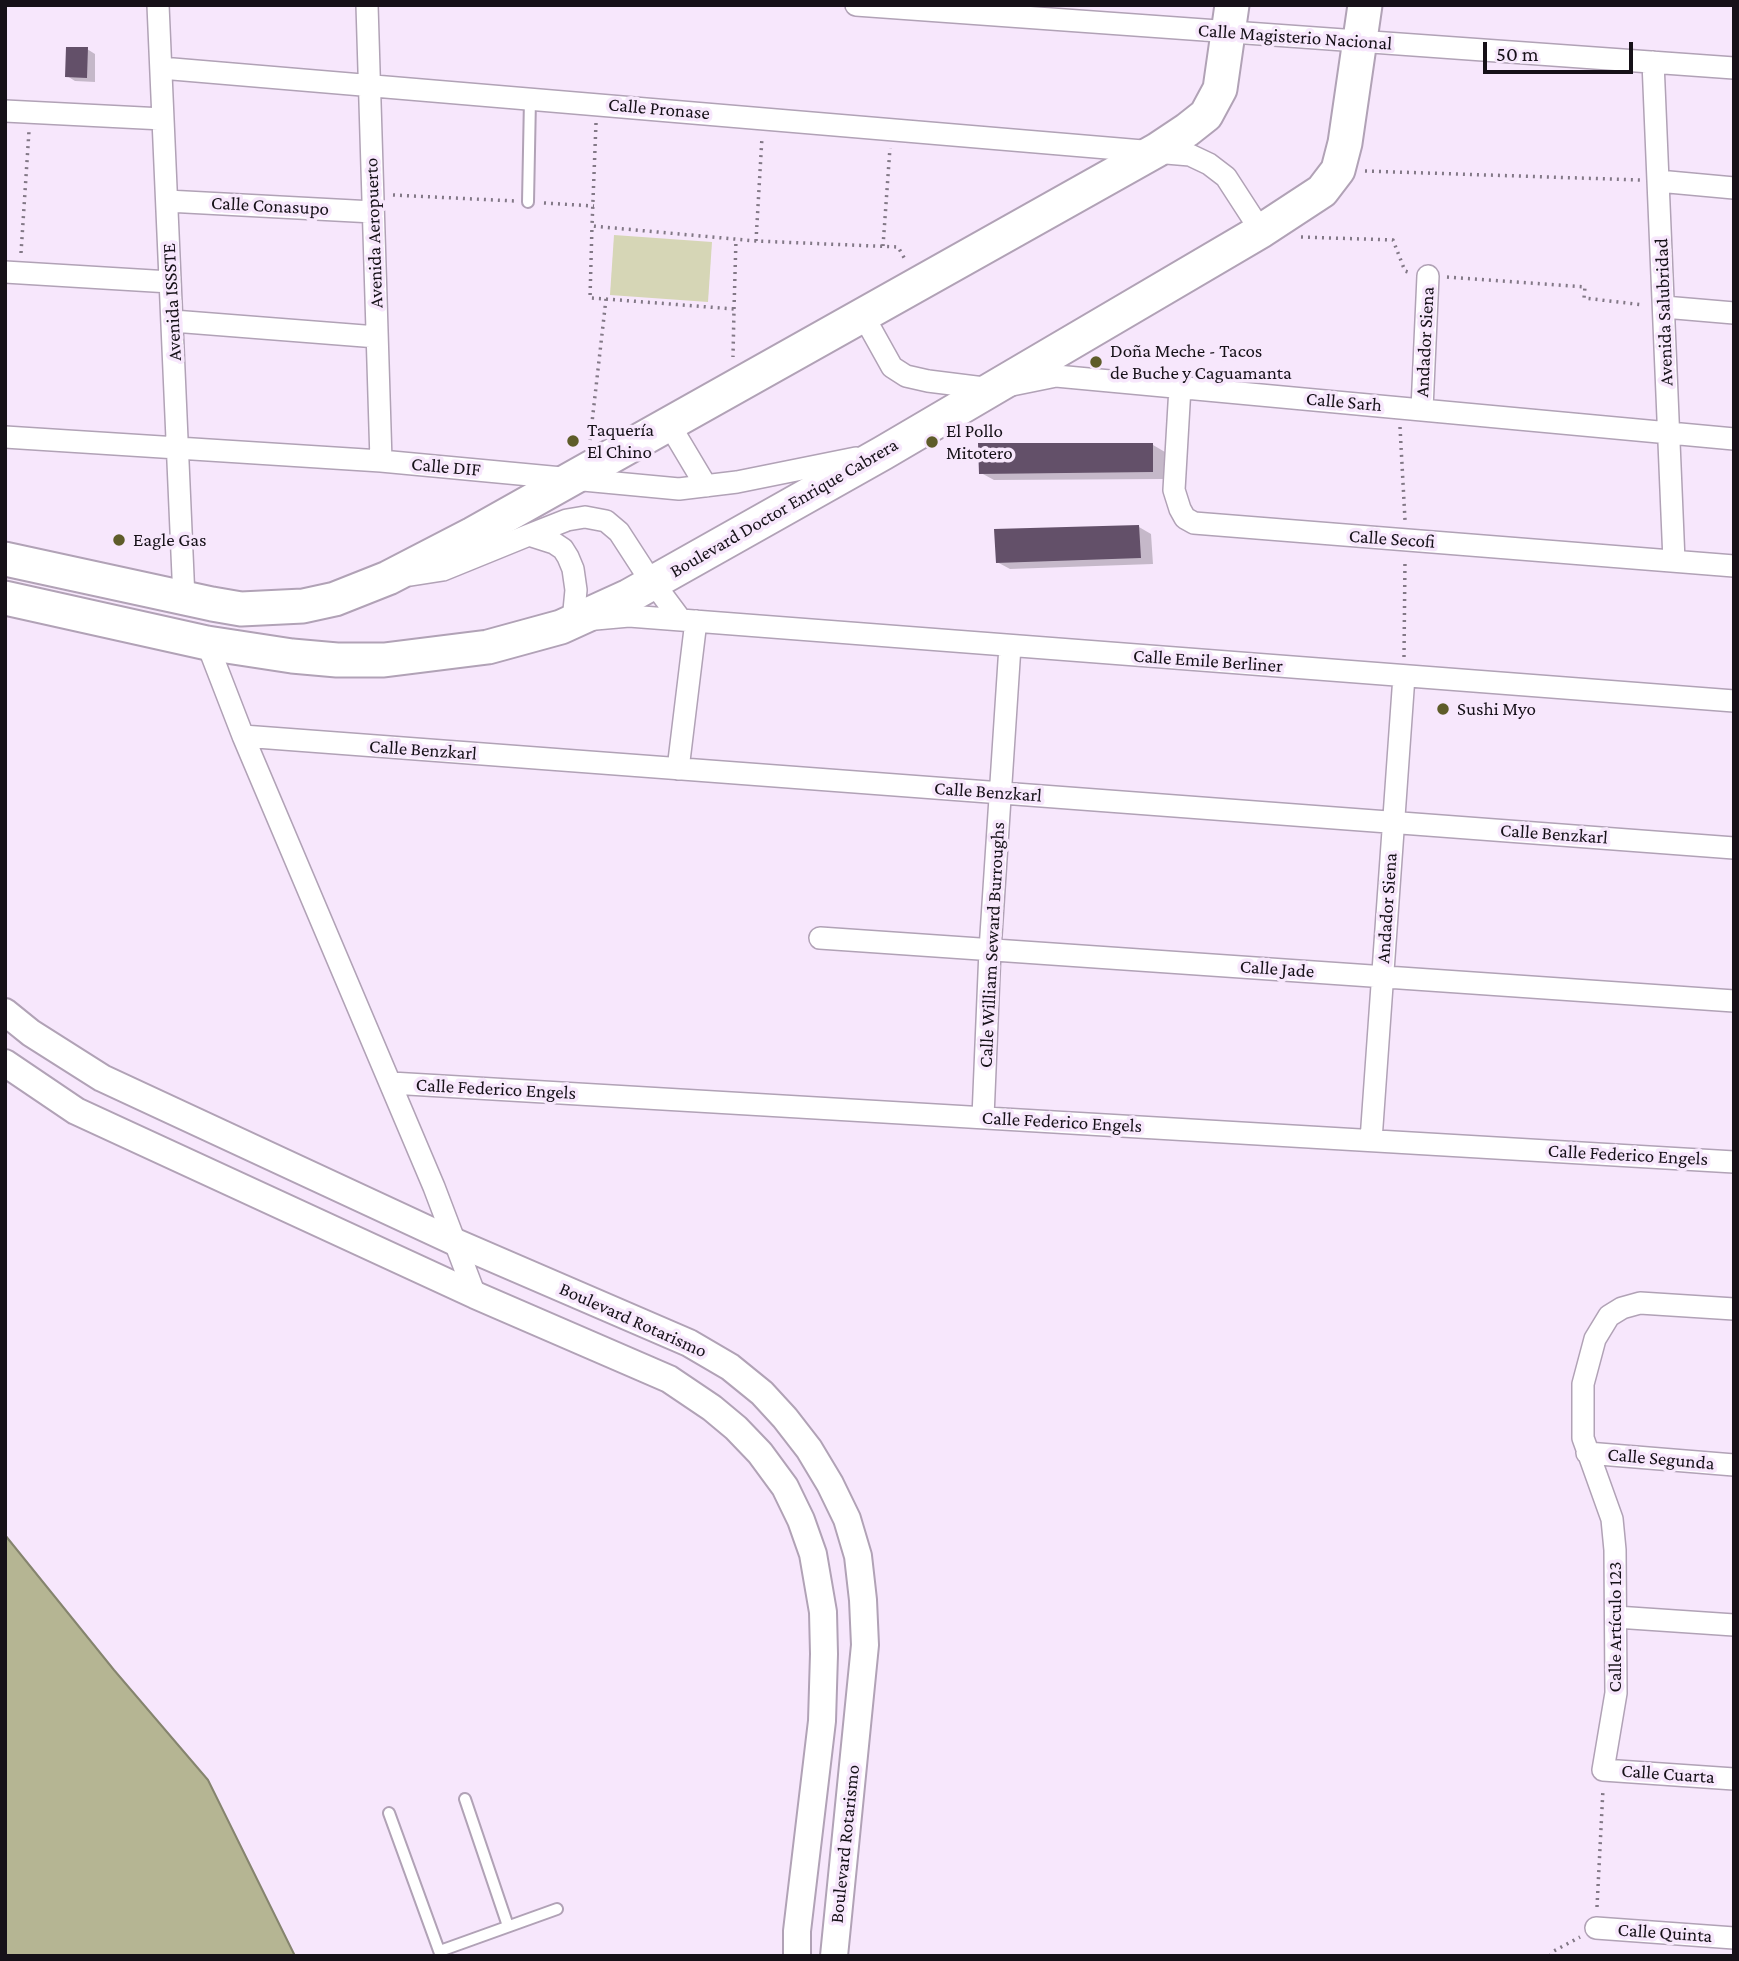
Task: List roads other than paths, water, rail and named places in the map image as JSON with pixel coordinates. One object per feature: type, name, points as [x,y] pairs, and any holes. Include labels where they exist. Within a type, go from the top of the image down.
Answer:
[{"type":"main road","name":"Boulevard Doctor Enrique Cabrera","points":[[5,598],[207,643],[338,660],[384,660],[488,647],[541,633],[572,621],[653,583],[883,453],[1261,231],[1322,191],[1338,170],[1352,106],[1365,5]]},
{"type":"main road","points":[[5,559],[184,599],[241,608],[303,606],[335,600],[388,578],[473,534],[1157,150],[1206,115],[1220,89],[1230,18]]},
{"type":"street","name":"Avenida ISSSTE","points":[[158,5],[184,599]]},
{"type":"street","name":"Avenida Aeropuerto","points":[[367,5],[381,461]]},
{"type":"street","name":"Calle Magisterio Nacional","points":[[856,5],[1230,18],[1361,42],[1734,68]]},
{"type":"street","name":"Avenida Salubridad","points":[[1653,62],[1674,561]]},
{"type":"street","name":"Calle Pronase","points":[[161,68],[1157,150],[1190,155],[1209,164],[1226,177],[1261,231]]},
{"type":"street","points":[[5,111],[163,119]]},
{"type":"street","points":[[1658,181],[1734,188]]},
{"type":"street","name":"Calle Conasupo","points":[[167,201],[373,203]]},
{"type":"street","points":[[12,273],[170,282]]},
{"type":"street","name":"Andador Siena","points":[[1422,409],[1428,276]]},
{"type":"street","points":[[1664,307],[1734,313]]},
{"type":"street","name":"Calle Sarh","points":[[863,316],[892,367],[906,376],[928,381],[992,389],[1056,376],[1734,439]]},
{"type":"street","points":[[173,321],[377,337]]},
{"type":"street","name":"Calle Secofi","points":[[1180,387],[1174,490],[1180,509],[1185,517],[1194,523],[1734,566]]},
{"type":"street","points":[[669,424],[706,486]]},
{"type":"street","name":"Calle DIF","points":[[5,437],[582,473],[679,489],[883,453]]},
{"type":"street","points":[[388,578],[443,570],[576,519],[595,517],[606,521],[619,532],[653,583],[689,620],[678,769]]},
{"type":"street","points":[[529,535],[554,543],[563,549],[568,557],[576,590],[572,621]]},
{"type":"street","name":"Calle Emile Berliner","points":[[572,621],[629,616],[689,620],[1734,701]]},
{"type":"street","points":[[207,643],[243,736],[391,1083],[475,1295]]},
{"type":"street","name":"Calle William Seward Burroughs","points":[[983,1118],[990,950],[1010,646]]},
{"type":"street","name":"Andador Siena","points":[[1371,1140],[1404,676]]},
{"type":"street","name":"Calle Benzkarl","points":[[243,736],[1734,848]]},
{"type":"street","name":"Calle Jade","points":[[820,938],[1734,1001]]},
{"type":"street","name":"Boulevard Rotarismo","points":[[5,1012],[31,1033],[102,1078],[455,1242],[689,1343],[730,1367],[762,1393],[785,1418],[831,1483],[847,1519],[858,1556],[865,1645],[834,1956]]},
{"type":"street","points":[[5,1063],[76,1111],[475,1295],[669,1379],[737,1428],[761,1453],[785,1487],[813,1554],[820,1585],[824,1654],[822,1721],[797,1931],[797,1956]]},
{"type":"street","name":"Calle Federico Engels","points":[[391,1083],[1734,1161]]},
{"type":"street","points":[[348,1192],[354,1240]]},
{"type":"street","name":"Calle Artículo 123","points":[[1603,1770],[1616,1693],[1615,1550],[1612,1519],[1583,1438],[1583,1384],[1595,1339],[1609,1317],[1622,1308],[1640,1303],[1734,1309]]},
{"type":"street","name":"Calle Segunda","points":[[1587,1453],[1734,1465]]},
{"type":"street","points":[[1616,1617],[1734,1625]]},
{"type":"street","name":"Calle Cuarta","points":[[1603,1770],[1734,1779]]},
{"type":"street","name":"Calle Quinta","points":[[1596,1928],[1734,1938]]},
{"type":"lane","points":[[528,202],[530,99]]},
{"type":"lane","points":[[465,1799],[508,1926]]},
{"type":"lane","points":[[389,1812],[441,1953],[556,1909]]},
{"type":"place","name":"Doña Meche - Tacos de Buche y Caguamanta","points":[[1096,362]]},
{"type":"place","name":"Taquería El Chino","points":[[573,441]]},
{"type":"place","name":"El Pollo Mitotero","points":[[932,442]]},
{"type":"place","name":"Eagle Gas","points":[[119,540]]},
{"type":"place","name":"Sushi Myo","points":[[1443,709]]}]
